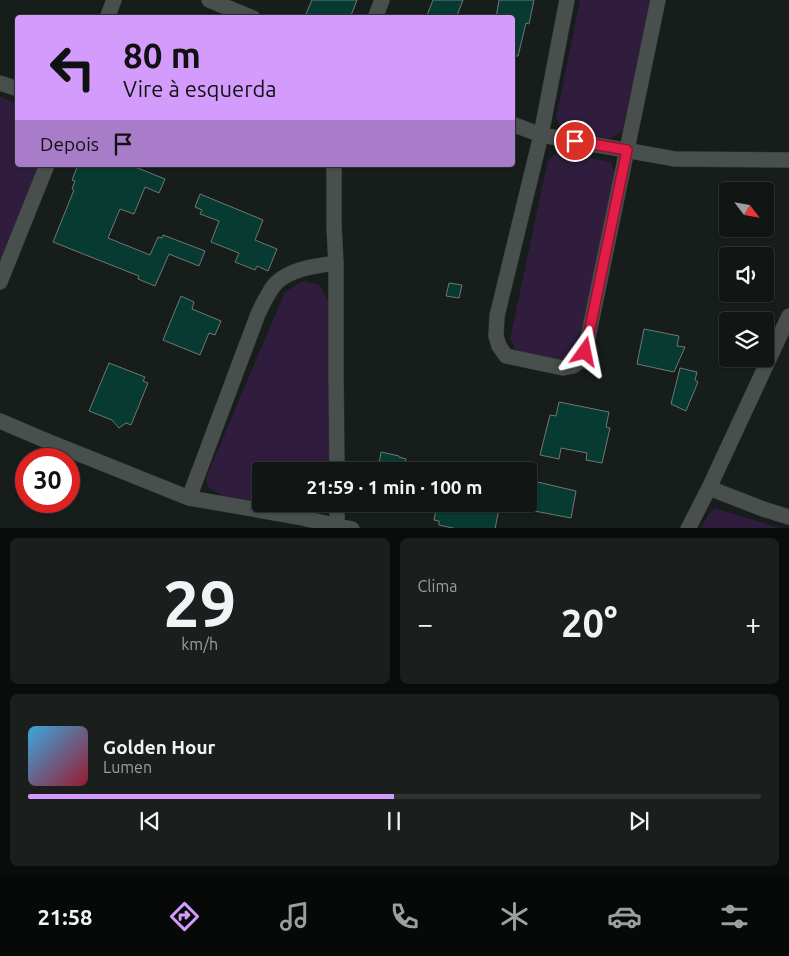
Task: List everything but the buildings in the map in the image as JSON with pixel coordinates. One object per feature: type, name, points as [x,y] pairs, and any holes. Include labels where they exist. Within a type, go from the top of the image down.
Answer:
[{"type":"street","points":[[108,15],[114,0]]},
{"type":"street","points":[[209,0],[246,15]]},
{"type":"street","points":[[376,15],[382,0]]},
{"type":"street","points":[[568,0],[540,135],[497,316],[496,336],[499,346],[506,356],[563,368],[573,366],[580,361],[585,352],[658,0]]},
{"type":"street","points":[[0,83],[15,88]]},
{"type":"street","points":[[515,125],[540,135],[675,159],[789,160]]},
{"type":"street","points":[[0,282],[46,167]]},
{"type":"street","points":[[334,167],[337,462]]},
{"type":"street","points":[[189,498],[258,314],[267,296],[276,284],[289,274],[336,263]]},
{"type":"street","points":[[688,528],[709,488],[789,316]]},
{"type":"street","points":[[0,421],[47,442],[189,498],[352,528]]},
{"type":"street","points":[[709,488],[789,517]]},
{"type":"street","points":[[337,512],[337,525]]},
{"type":"shaded area","points":[[580,0],[651,0],[622,131],[609,139],[562,128],[556,118]]},
{"type":"shaded area","points":[[0,96],[15,104],[15,167],[39,167],[0,264]]},
{"type":"shaded area","points":[[558,152],[611,162],[616,176],[576,353],[563,361],[516,350],[510,339],[548,160]]},
{"type":"shaded area","points":[[303,281],[320,285],[328,301],[331,462],[252,462],[252,502],[224,496],[208,487],[206,478],[285,292]]},
{"type":"shaded area","points":[[715,508],[779,528],[701,528],[708,515]]},
{"type":"shaded area","points":[[304,512],[320,512],[314,514]]},
{"type":"route","points":[[575,141],[627,150],[585,352]]}]
